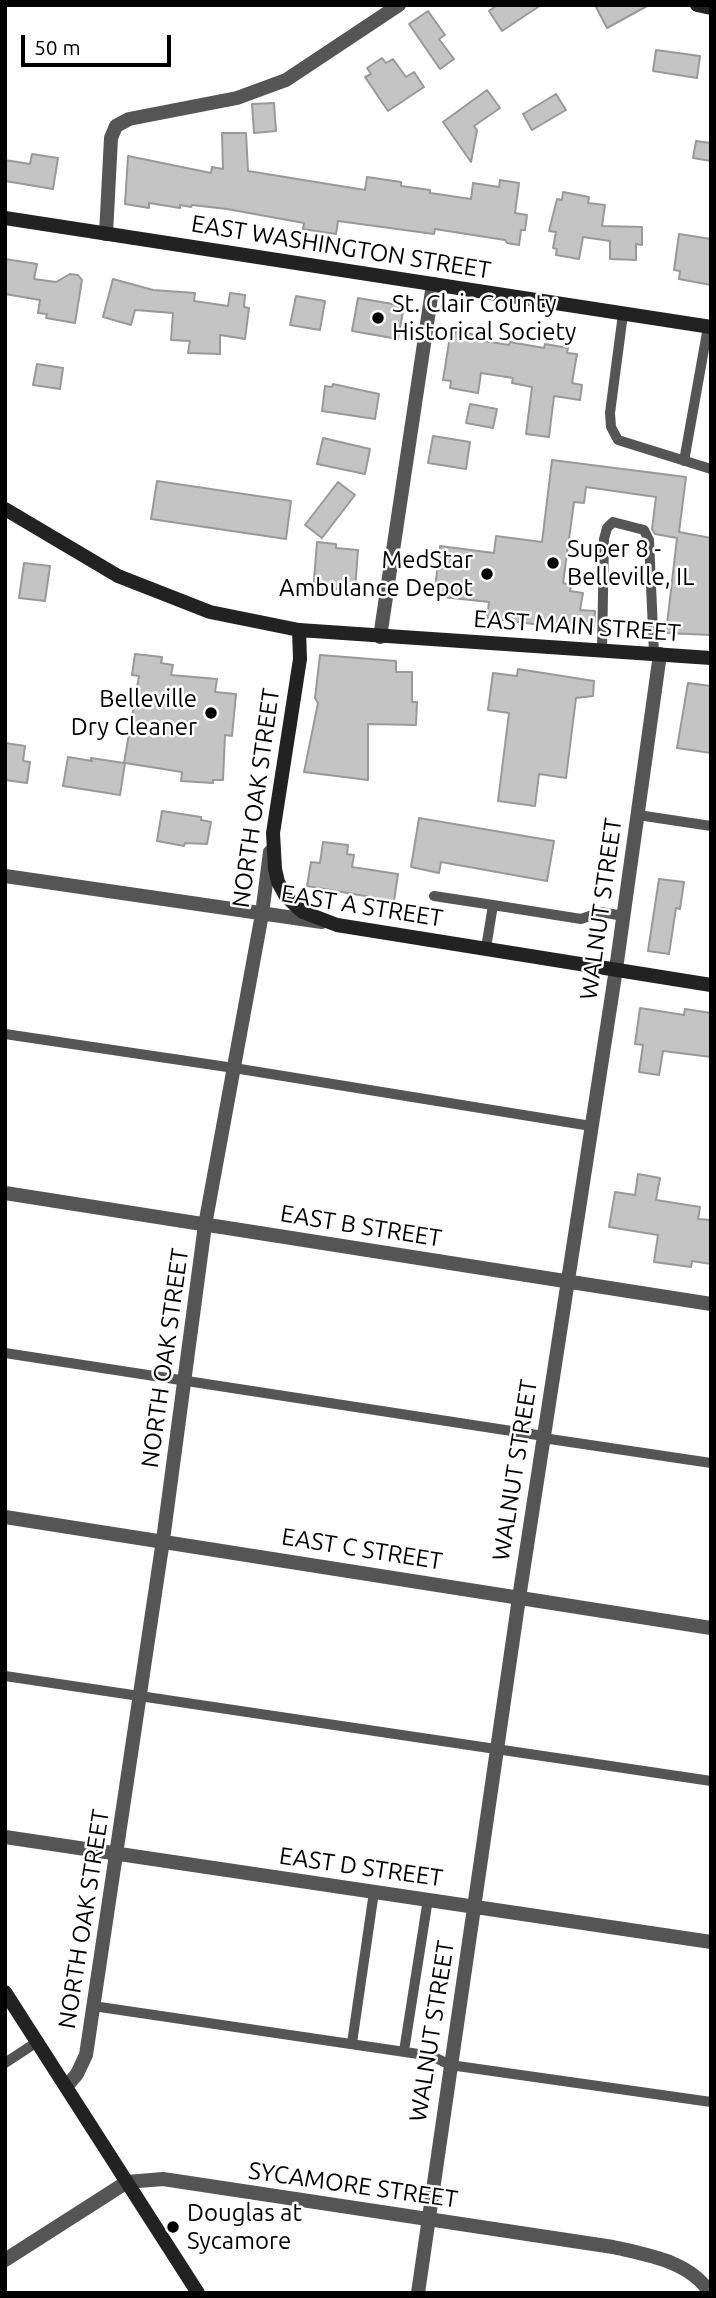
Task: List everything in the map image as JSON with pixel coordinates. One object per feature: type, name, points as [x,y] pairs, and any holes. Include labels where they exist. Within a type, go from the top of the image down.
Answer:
[{"type":"main road","points":[[698,5],[711,8]]},
{"type":"main road","name":"EAST WASHINGTON STREET","points":[[5,218],[709,327]]},
{"type":"main road","name":"EAST MAIN STREET","points":[[5,509],[118,576],[210,612],[299,631],[711,658]]},
{"type":"main road","name":"NORTH OAK STREET","points":[[273,833],[300,659],[299,631]]},
{"type":"main road","points":[[273,833],[278,882],[285,895],[303,912],[337,925]]},
{"type":"main road","name":"EAST A STREET","points":[[337,925],[711,985]]},
{"type":"main road","points":[[5,1992],[198,2293]]},
{"type":"street","points":[[106,234],[111,138],[116,126],[129,119],[237,98],[286,80],[399,5]]},
{"type":"street","points":[[380,637],[433,284]]},
{"type":"street","name":"WALNUT STREET","points":[[418,2293],[543,1437],[616,969],[657,653]]},
{"type":"street","name":"NORTH OAK STREET","points":[[66,2087],[77,2074],[86,2055],[163,1540],[205,1225],[262,914],[273,833]]},
{"type":"street","name":"EAST A STREET","points":[[5,876],[337,925]]},
{"type":"street","name":"EAST B STREET","points":[[5,1193],[711,1304]]},
{"type":"street","name":"EAST C STREET","points":[[5,1517],[711,1628]]},
{"type":"street","name":"EAST D STREET","points":[[5,1837],[711,1942]]},
{"type":"street","name":"SYCAMORE STREET","points":[[5,2260],[127,2182],[163,2179],[613,2247],[654,2256],[684,2268],[707,2288]]},
{"type":"lane","points":[[623,314],[610,414],[611,427],[618,440],[711,469]]},
{"type":"lane","points":[[684,461],[709,327]]},
{"type":"lane","points":[[602,650],[604,539],[607,528],[613,522],[644,530],[649,540],[657,653]]},
{"type":"lane","points":[[638,815],[711,826]]},
{"type":"lane","points":[[434,896],[581,919],[601,912],[623,916]]},
{"type":"lane","points":[[486,948],[493,905]]},
{"type":"lane","points":[[5,1034],[591,1126]]},
{"type":"lane","points":[[5,1353],[711,1463]]},
{"type":"lane","points":[[5,1676],[711,1781]]},
{"type":"lane","points":[[352,2043],[374,1892]]},
{"type":"lane","points":[[404,2051],[428,1899]]},
{"type":"lane","points":[[93,2006],[404,2051],[432,2056],[450,2065],[711,2102]]},
{"type":"lane","points":[[5,2063],[37,2042]]},
{"type":"building","points":[[497,5],[541,5],[502,31],[489,11]]},
{"type":"building","points":[[595,5],[649,5],[607,28]]},
{"type":"building","points":[[428,11],[445,35],[439,39],[454,59],[440,69],[409,24]]},
{"type":"building","points":[[656,50],[700,56],[697,78],[653,71]]},
{"type":"building","points":[[382,58],[386,63],[393,59],[406,77],[414,72],[424,87],[388,111],[365,77],[371,74],[367,68]]},
{"type":"building","points":[[487,90],[500,108],[474,126],[477,130],[471,162],[443,122]]},
{"type":"building","points":[[556,94],[566,110],[532,130],[523,114]]},
{"type":"building","points":[[274,103],[276,131],[254,133],[252,104]]},
{"type":"building","points":[[222,133],[246,133],[248,171],[365,190],[367,177],[401,182],[401,186],[430,190],[430,193],[471,199],[473,183],[499,187],[500,180],[519,183],[515,213],[527,215],[525,230],[521,230],[519,245],[507,243],[505,240],[435,229],[434,234],[338,221],[336,234],[303,229],[304,223],[227,209],[192,205],[180,205],[180,208],[149,203],[149,208],[125,204],[128,156],[211,173],[212,167],[223,169]]},
{"type":"building","points":[[696,141],[711,143],[711,161],[693,158]]},
{"type":"building","points":[[32,154],[58,158],[53,189],[5,181],[5,160],[30,164]]},
{"type":"building","points":[[563,192],[589,197],[588,203],[605,205],[602,226],[642,227],[642,245],[636,244],[636,260],[610,259],[610,241],[583,237],[579,259],[556,255],[557,249],[553,248],[556,232],[549,231],[557,199],[562,200]]},
{"type":"building","points":[[679,234],[711,239],[711,285],[679,279],[680,271],[674,270]]},
{"type":"building","points":[[5,259],[37,264],[34,279],[56,282],[70,274],[78,275],[82,280],[75,323],[46,318],[47,314],[38,313],[40,300],[5,294]]},
{"type":"building","points":[[113,279],[153,290],[195,293],[194,301],[228,306],[230,293],[245,295],[244,307],[249,308],[245,339],[220,335],[220,354],[188,353],[190,341],[171,340],[173,313],[135,310],[131,325],[103,317]]},
{"type":"building","points":[[296,296],[325,301],[320,330],[290,325]]},
{"type":"building","name":"St. Clair County Historical Society","points":[[358,298],[404,306],[398,339],[352,331]]},
{"type":"building","points":[[455,331],[472,334],[472,339],[509,345],[510,342],[544,348],[545,344],[568,348],[567,353],[577,354],[572,383],[582,385],[580,400],[554,396],[549,437],[526,434],[532,387],[512,383],[513,378],[481,373],[478,393],[450,388],[451,381],[443,380],[450,336],[454,337]]},
{"type":"building","points":[[37,364],[63,368],[60,389],[33,385]]},
{"type":"building","points":[[333,384],[379,394],[375,419],[322,411],[325,386],[332,387]]},
{"type":"building","points":[[470,404],[497,409],[493,428],[466,423]]},
{"type":"building","points":[[433,436],[470,442],[466,469],[428,463]]},
{"type":"building","points":[[323,438],[370,449],[365,474],[317,464]]},
{"type":"building","points":[[552,460],[686,477],[679,532],[711,538],[711,635],[666,633],[677,538],[655,534],[652,529],[656,497],[586,487],[584,503],[574,502],[563,583],[571,585],[570,591],[583,593],[580,610],[595,611],[594,627],[572,626],[572,629],[487,618],[489,602],[434,596],[440,546],[494,553],[496,536],[542,542]]},
{"type":"building","points":[[157,481],[291,501],[286,539],[151,519]]},
{"type":"building","points":[[338,482],[355,495],[322,538],[305,525]]},
{"type":"building","points":[[317,542],[336,544],[336,548],[358,550],[355,590],[313,592]]},
{"type":"building","points":[[24,563],[50,566],[45,601],[19,598]]},
{"type":"building","points":[[135,654],[162,657],[161,663],[173,665],[171,675],[217,679],[215,692],[236,694],[232,736],[225,735],[223,780],[213,780],[213,783],[181,781],[182,772],[125,763],[120,795],[63,786],[68,757],[124,763],[139,676],[132,675]]},
{"type":"building","points":[[320,655],[396,661],[396,672],[412,672],[412,702],[417,702],[416,725],[368,724],[368,780],[304,772],[318,703],[315,698]]},
{"type":"building","points":[[518,669],[594,681],[593,696],[576,698],[566,778],[539,774],[535,806],[498,801],[509,713],[488,710],[493,673],[517,676]]},
{"type":"building","points":[[688,683],[711,686],[711,753],[677,748]]},
{"type":"building","points":[[5,743],[25,746],[23,761],[30,762],[27,783],[5,780]]},
{"type":"building","points":[[162,811],[201,817],[201,820],[211,822],[207,844],[185,843],[184,846],[157,841]]},
{"type":"building","points":[[419,818],[554,841],[547,881],[441,862],[439,873],[411,867]]},
{"type":"building","points":[[323,842],[348,845],[347,854],[354,855],[352,867],[398,874],[394,901],[307,886],[311,862],[320,863]]},
{"type":"building","points":[[659,879],[684,882],[680,909],[676,908],[669,954],[648,951]]},
{"type":"building","points":[[640,1008],[684,1015],[685,1009],[711,1013],[711,1057],[663,1051],[659,1075],[639,1072],[643,1045],[635,1044]]},
{"type":"building","points":[[638,1174],[660,1178],[656,1200],[700,1207],[698,1219],[711,1220],[711,1264],[692,1261],[691,1267],[654,1262],[658,1235],[609,1227],[615,1192],[635,1195]]},
{"type":"place","name":"St. Clair County Historical Society","points":[[378,318]]},
{"type":"place","name":"Super 8 - Belleville, IL","points":[[553,563]]},
{"type":"place","name":"MedStar Ambulance Depot","points":[[487,574]]},
{"type":"place","name":"Belleville Dry Cleaner","points":[[211,713]]},
{"type":"place","name":"Douglas at Sycamore","points":[[173,2227]]}]
